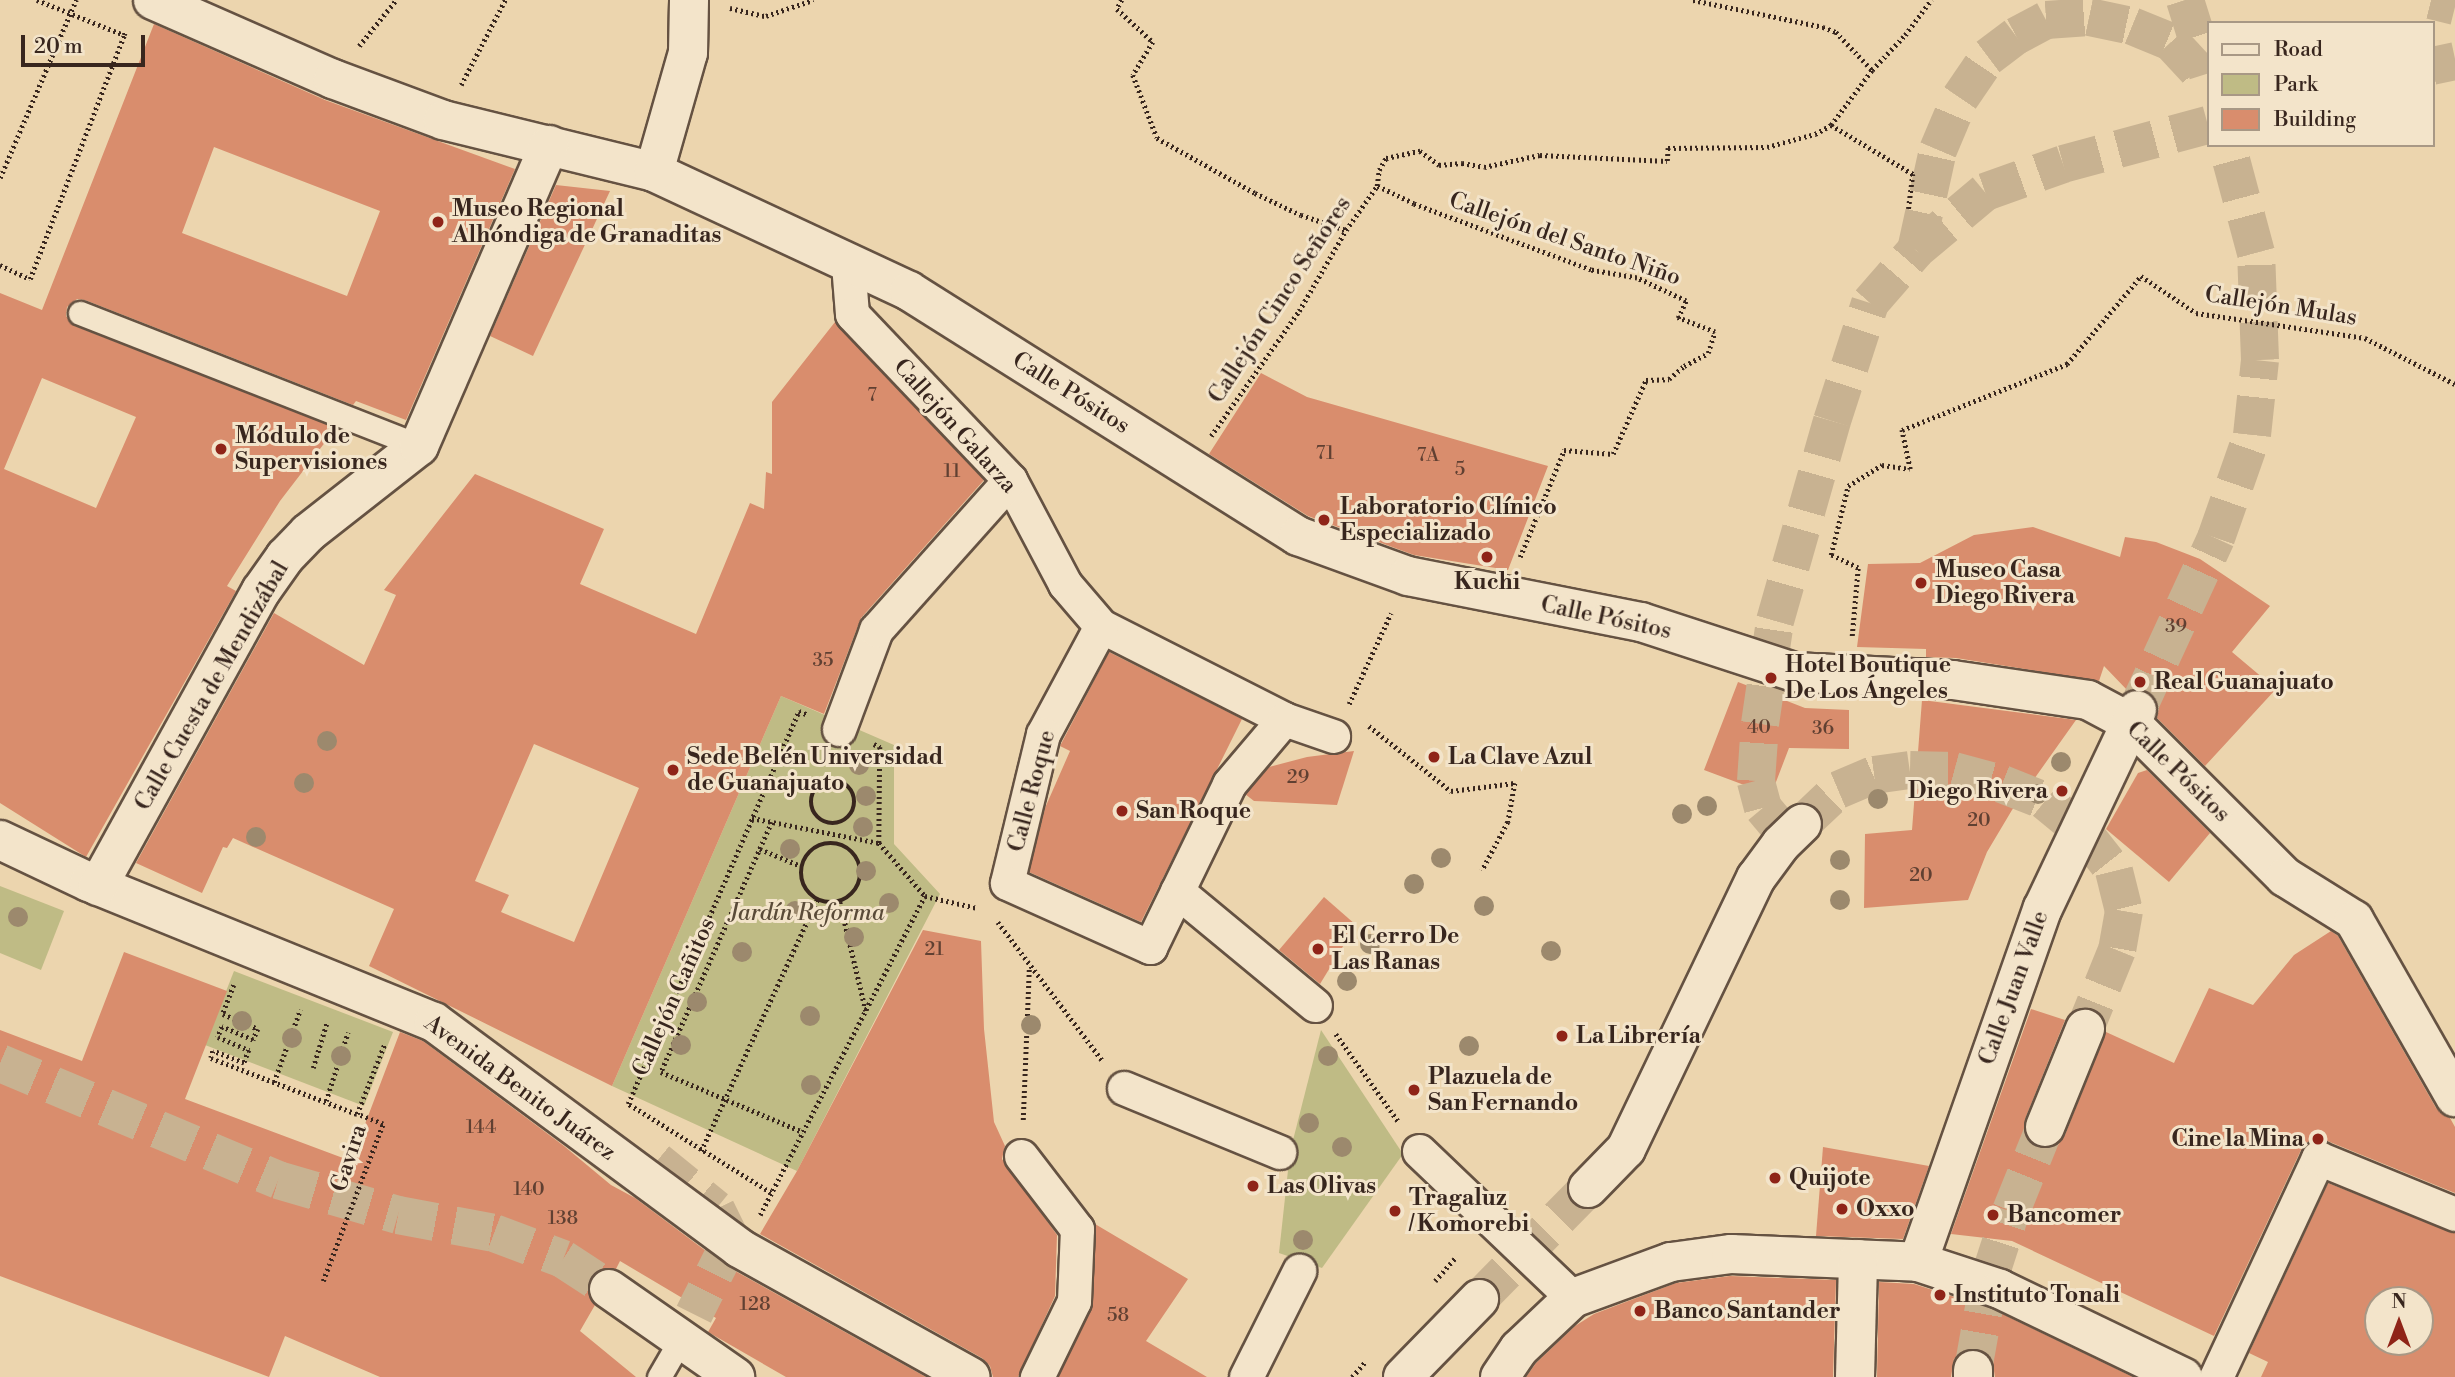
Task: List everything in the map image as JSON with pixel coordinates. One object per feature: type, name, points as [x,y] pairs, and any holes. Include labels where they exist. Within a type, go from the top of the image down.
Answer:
[{"type":"street","points":[[654,172],[688,53],[707,3]]},
{"type":"street","name":"Calle Pósitos","points":[[141,12],[443,120],[654,172],[909,291],[1298,536],[1408,576],[1641,622],[1794,672],[1952,680],[2088,700],[2134,717],[2285,877],[2354,920],[2455,1097]]},
{"type":"street","name":"Calle Cuesta de Mendizábal","points":[[98,886],[261,591],[285,557],[308,533],[419,446],[549,145]]},
{"type":"street","name":"Callejón Galarza","points":[[848,264],[852,314],[1010,480],[1065,584],[1101,626],[1284,719],[1340,722]]},
{"type":"street","points":[[839,729],[876,630],[1010,480]]},
{"type":"street","name":"Calle Roque","points":[[1101,626],[1043,734],[1007,883],[1150,947],[1177,891]]},
{"type":"street","name":"Calle Juan Valle","points":[[1918,1262],[2043,908],[2134,717]]},
{"type":"street","points":[[1284,719],[1229,784],[1177,891],[1315,1005]]},
{"type":"street","points":[[1587,1188],[1626,1149],[1756,878],[1791,829]]},
{"type":"street","name":"Avenida Benito Juárez","points":[[0,840],[98,886],[434,1022],[739,1248],[971,1377]]},
{"type":"street","points":[[434,1022],[544,1078],[657,1161]]},
{"type":"street","points":[[2045,1127],[2085,1029]]},
{"type":"street","points":[[1124,1088],[1279,1152]]},
{"type":"street","points":[[1419,1151],[1573,1298]]},
{"type":"street","points":[[1021,1156],[1077,1228],[1074,1301],[1037,1377]]},
{"type":"street","points":[[2216,1377],[2318,1158],[2455,1214]]},
{"type":"street","points":[[1500,1377],[1518,1349],[1573,1298],[1671,1262],[1731,1254],[1918,1262],[2000,1289],[2183,1377]]},
{"type":"street","points":[[1855,1377],[1858,1259]]},
{"type":"street","points":[[1246,1377],[1299,1271]]},
{"type":"street","points":[[608,1289],[687,1326],[735,1377]]},
{"type":"street","points":[[1404,1377],[1479,1299]]},
{"type":"lane","points":[[80,313],[419,446]]},
{"type":"lane","points":[[659,1377],[687,1326]]},
{"type":"path","points":[[37,0],[124,35]]},
{"type":"path","points":[[0,178],[76,0]]},
{"type":"path","points":[[332,79],[396,0]]},
{"type":"path","points":[[443,120],[505,0]]},
{"type":"path","points":[[707,3],[766,16],[813,0]]},
{"type":"path","points":[[1122,0],[1117,9],[1153,42],[1133,75],[1157,138],[1255,193],[1301,215],[1346,230]]},
{"type":"path","points":[[1693,0],[1836,32],[1872,70]]},
{"type":"path","points":[[1909,209],[1913,174],[1831,125],[1872,70],[1905,35],[1931,0]]},
{"type":"path","points":[[0,265],[30,279],[124,35],[141,12]]},
{"type":"path","name":"Callejón Cinco Señores","points":[[1189,467],[1299,311],[1346,230],[1377,186],[1379,170],[1386,158],[1420,151],[1438,165],[1462,163],[1484,167],[1540,155],[1667,161],[1668,148],[1768,147],[1815,134],[1831,125]]},
{"type":"path","name":"Callejón del Santo Niño","points":[[1377,186],[1414,204],[1591,270],[1637,278],[1686,301],[1678,318],[1715,332],[1708,354],[1684,366],[1669,379],[1646,380],[1613,454],[1564,450],[1501,596]]},
{"type":"path","name":"Callejón Mulas","points":[[1851,648],[1858,568],[1831,555],[1848,486],[1882,465],[1910,469],[1902,430],[2067,364],[2141,276],[2196,313],[2365,338],[2455,384]]},
{"type":"path","points":[[1408,576],[1340,722],[1451,791],[1515,783],[1508,822],[1482,871]]},
{"type":"path","name":"Callejón Cañitos","points":[[701,1151],[628,1104],[799,711],[839,729]]},
{"type":"path","points":[[839,729],[880,747],[879,843]]},
{"type":"path","points":[[835,780],[852,790],[856,803],[845,821],[832,824],[819,819],[811,801],[816,788],[835,780]]},
{"type":"path","points":[[752,818],[879,843],[925,896],[979,909]]},
{"type":"path","points":[[772,822],[661,1072],[803,1132]]},
{"type":"path","points":[[832,824],[832,842]]},
{"type":"path","points":[[832,842],[853,851],[861,873],[853,894],[840,902],[817,900],[810,896],[801,882],[801,866],[816,846],[832,842]]},
{"type":"path","points":[[760,849],[801,866]]},
{"type":"path","points":[[754,1227],[925,896]]},
{"type":"path","points":[[771,1193],[701,1151],[817,900]]},
{"type":"path","points":[[840,902],[866,1012]]},
{"type":"path","points":[[990,911],[1029,966],[1124,1088]]},
{"type":"path","points":[[1021,1156],[1029,966]]},
{"type":"path","points":[[237,978],[223,1014],[258,1029],[253,1040],[222,1027],[218,1037],[249,1050],[244,1063],[213,1051],[211,1058],[357,1114]]},
{"type":"path","points":[[274,1082],[303,1001]]},
{"type":"path","points":[[1315,1005],[1419,1151]]},
{"type":"path","points":[[326,1101],[352,1019]]},
{"type":"path","name":"Gavira","points":[[323,1281],[383,1124],[357,1114],[389,1033]]},
{"type":"path","points":[[313,1068],[321,1039]]},
{"type":"green space","name":"Jardín Reforma","points":[[781,696],[894,745],[894,844],[940,894],[797,1171],[612,1086]]},
{"type":"green space","points":[[0,886],[64,911],[41,970],[0,953]]},
{"type":"green space","points":[[234,971],[393,1032],[364,1106],[205,1045]]},
{"type":"green space","points":[[1321,1030],[1403,1154],[1322,1268],[1279,1253],[1290,1152]]},
{"type":"building","points":[[154,24],[325,100],[515,169],[406,420],[356,401],[353,405],[85,300],[77,299],[67,307],[66,316],[75,326],[336,428],[280,501],[227,586],[236,591],[86,857],[0,803],[0,293],[42,310]],"holes":[[[214,147],[380,211],[347,296],[182,233]],[[42,378],[136,417],[96,508],[4,469]]]},
{"type":"building","points":[[556,185],[610,191],[533,356],[490,336]]},
{"type":"building","points":[[835,322],[984,480],[861,618],[824,714],[781,696],[612,1086],[369,966],[394,909],[233,838],[227,848],[223,847],[202,893],[136,863],[274,613],[364,665],[396,595],[384,590],[475,474],[604,529],[580,584],[696,634],[750,503],[764,509],[766,472],[772,474],[772,402]],"holes":[[[534,744],[639,788],[574,942],[501,912],[509,895],[475,881]]]},
{"type":"building","points":[[1261,373],[1307,397],[1548,466],[1508,570],[1414,555],[1308,516],[1209,454]]},
{"type":"building","points":[[2033,527],[2120,557],[2125,537],[2156,542],[2200,559],[2270,606],[2232,652],[2276,689],[2205,766],[2157,718],[2159,708],[2155,697],[2146,690],[2128,691],[2104,666],[2099,681],[1956,658],[1926,657],[1926,649],[1857,647],[1868,564],[1920,563],[1974,535]]},
{"type":"building","name":"San Roque","points":[[1109,652],[1242,719],[1141,922],[1029,872],[1045,808],[1070,751],[1060,746]]},
{"type":"building","points":[[1738,682],[1805,708],[1849,710],[1849,749],[1789,748],[1771,795],[1704,770]]},
{"type":"building","points":[[1922,700],[2076,720],[2012,810],[1987,852],[1968,900],[1864,908],[1865,834],[1912,830]]},
{"type":"building","points":[[1354,751],[1337,805],[1254,801],[1245,794],[1269,767],[1307,757]]},
{"type":"building","points":[[2147,770],[2210,833],[2169,882],[2106,829],[2138,773]]},
{"type":"building","points":[[1324,897],[1356,925],[1320,984],[1279,950]]},
{"type":"building","points":[[923,930],[981,941],[984,1029],[994,1122],[1005,1146],[1002,1159],[1057,1235],[1055,1296],[1018,1377],[993,1377],[990,1366],[982,1358],[760,1234],[797,1171]]},
{"type":"building","points":[[2331,931],[2338,936],[2436,1108],[2450,1118],[2455,1127],[2455,1193],[2325,1140],[2307,1142],[2214,1336],[2012,1241],[1951,1234],[2031,1009],[2065,1020],[2025,1119],[2024,1131],[2028,1141],[2036,1147],[2047,1149],[2058,1145],[2065,1135],[2106,1032],[2174,1063],[2209,988],[2253,1005],[2294,955]]},
{"type":"building","points":[[124,952],[227,991],[185,1099],[351,1161],[400,1032],[423,1041],[564,1146],[611,1185],[635,1198],[726,1266],[926,1377],[786,1377],[708,1332],[716,1318],[620,1261],[616,1269],[600,1269],[591,1277],[587,1288],[595,1305],[580,1331],[636,1377],[380,1377],[285,1336],[269,1377],[0,1276],[0,1030],[82,1061]]},
{"type":"building","points":[[1823,1147],[1929,1166],[1903,1239],[1816,1236]]},
{"type":"building","points":[[2328,1183],[2455,1233],[2455,1377],[2261,1377],[2268,1362],[2249,1353]]},
{"type":"building","points":[[1095,1224],[1188,1279],[1146,1341],[1207,1377],[1058,1377],[1093,1302]]},
{"type":"building","points":[[1730,1276],[1836,1280],[1833,1377],[1526,1377],[1536,1363],[1575,1326],[1594,1314],[1676,1283]]},
{"type":"building","points":[[1879,1282],[1914,1284],[1992,1309],[2133,1377],[1995,1377],[1992,1359],[1983,1351],[1974,1348],[1963,1351],[1954,1359],[1951,1377],[1877,1377]]},
{"type":"tunnel","points":[[2185,0],[2206,68]]},
{"type":"tunnel","points":[[2431,0],[2455,6]]},
{"type":"tunnel","points":[[1779,827],[1763,808],[1756,781],[1760,724],[1775,621],[1832,421],[1870,303],[1916,250],[1938,150],[1960,98],[1988,57],[2016,36],[2046,20],[2089,17],[2132,26],[2171,42],[2206,80]]},
{"type":"tunnel","points":[[2434,66],[2455,61]]},
{"type":"tunnel","points":[[1916,250],[1985,192],[2063,164],[2206,126]]},
{"type":"tunnel","points":[[2137,710],[2216,538],[2252,435],[2260,360],[2256,253],[2228,147]]},
{"type":"tunnel","points":[[1802,824],[1838,790],[1874,775],[1910,770],[1954,771],[2002,784],[2045,801],[2084,833],[2114,871],[2124,911],[2117,950],[2085,1029]]},
{"type":"tunnel","points":[[0,1063],[278,1180],[398,1215],[494,1233],[563,1259],[609,1289]]},
{"type":"tunnel","points":[[1973,1370],[1989,1279],[2011,1211],[2045,1127]]},
{"type":"tunnel","points":[[657,1161],[716,1209],[731,1240],[694,1314]]},
{"type":"tunnel","points":[[1479,1299],[1588,1188]]},
{"type":"place","name":"Museo Regional Alhóndiga de Granaditas","points":[[438,222]]},
{"type":"place","name":"Módulo de Supervisiones","points":[[221,449]]},
{"type":"place","name":"Laboratorio Clínico Especializado","points":[[1324,520]]},
{"type":"place","name":"Kuchi","points":[[1487,557]]},
{"type":"place","name":"Museo Casa Diego Rivera","points":[[1921,583]]},
{"type":"place","name":"Hotel Boutique De Los Ángeles","points":[[1771,678]]},
{"type":"place","name":"Real Guanajuato","points":[[2140,682]]},
{"type":"place","name":"La Clave Azul","points":[[1434,757]]},
{"type":"place","name":"Sede Belén Universidad de Guanajuato","points":[[673,770]]},
{"type":"place","name":"Diego Rivera","points":[[2062,791]]},
{"type":"place","name":"San Roque","points":[[1122,811]]},
{"type":"place","name":"El Cerro De Las Ranas","points":[[1318,949]]},
{"type":"place","name":"La Librería","points":[[1562,1036]]},
{"type":"place","name":"Plazuela de San Fernando","points":[[1414,1090]]},
{"type":"place","name":"Cine la Mina","points":[[2318,1139]]},
{"type":"place","name":"Quijote","points":[[1775,1178]]},
{"type":"place","name":"Las Olivas","points":[[1253,1186]]},
{"type":"place","name":"Oxxo","points":[[1842,1209]]},
{"type":"place","name":"Tragaluz / Komorebi","points":[[1395,1211]]},
{"type":"place","name":"Bancomer","points":[[1993,1215]]},
{"type":"place","name":"Instituto Tonali","points":[[1940,1295]]},
{"type":"place","name":"Banco Santander","points":[[1640,1311]]}]
